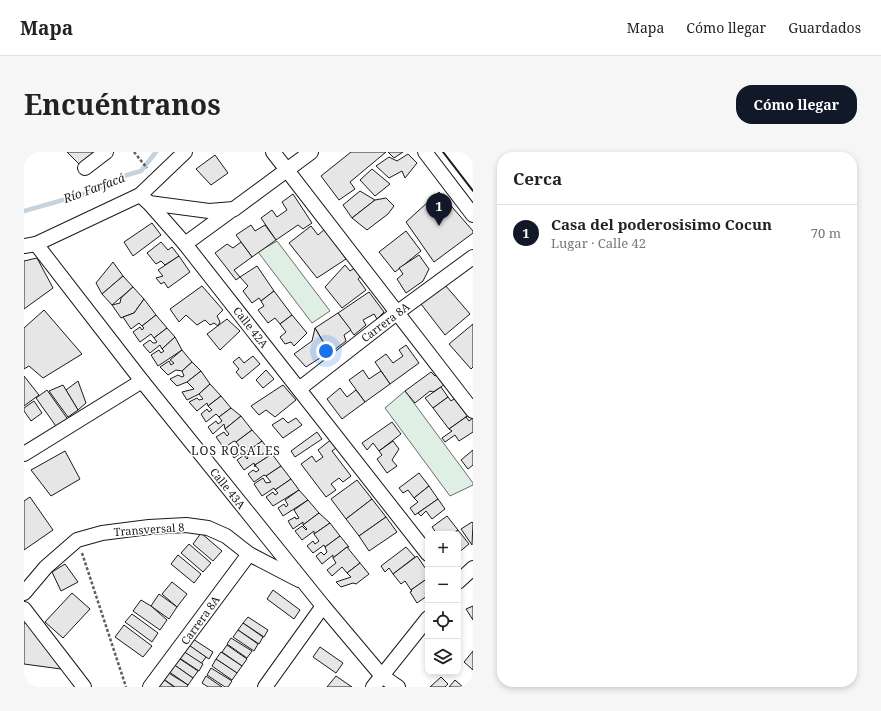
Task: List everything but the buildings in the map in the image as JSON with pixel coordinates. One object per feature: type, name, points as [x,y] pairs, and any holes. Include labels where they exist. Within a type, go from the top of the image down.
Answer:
[{"type":"street","points":[[85,168],[106,152]]},
{"type":"street","points":[[30,245],[145,199],[185,152]]},
{"type":"street","points":[[273,152],[473,411]]},
{"type":"street","points":[[186,244],[311,152]]},
{"type":"street","points":[[425,152],[473,215]]},
{"type":"street","points":[[145,199],[208,211],[234,209]]},
{"type":"street","name":"Calle 42A","points":[[145,199],[186,244],[425,550]]},
{"type":"street","name":"Calle 43A","points":[[30,245],[323,606],[377,681],[398,687]]},
{"type":"street","name":"Carrera 8A","points":[[299,389],[398,312],[473,257]]},
{"type":"street","points":[[24,454],[142,382]]},
{"type":"street","name":"Transversal 8","points":[[78,540],[102,533],[141,528],[186,525],[208,528],[226,536],[249,554],[303,582]]},
{"type":"street","points":[[24,593],[46,567],[78,540]]},
{"type":"street","name":"Carrera 8A","points":[[150,687],[249,554]]},
{"type":"street","points":[[461,579],[473,568]]},
{"type":"street","points":[[265,687],[323,606]]},
{"type":"street","points":[[24,610],[84,687]]},
{"type":"street","points":[[377,681],[425,622]]},
{"type":"path","points":[[134,152],[150,171]]},
{"type":"path","points":[[78,540],[126,687]]},
{"type":"green space","points":[[277,241],[330,311],[312,323],[258,252]]},
{"type":"green space","points":[[405,391],[473,485],[450,496],[385,408]]},
{"type":"waterway","name":"Río Farfacá","points":[[24,211],[91,192],[127,175],[141,171],[156,152]]},
{"type":"wall","points":[[443,152],[473,191]]},
{"type":"place","name":"Casa del poderosisimo Cocun","points":[[439,226]]},
{"type":"district","name":"LOS ROSALES","points":[[236,450]]}]
